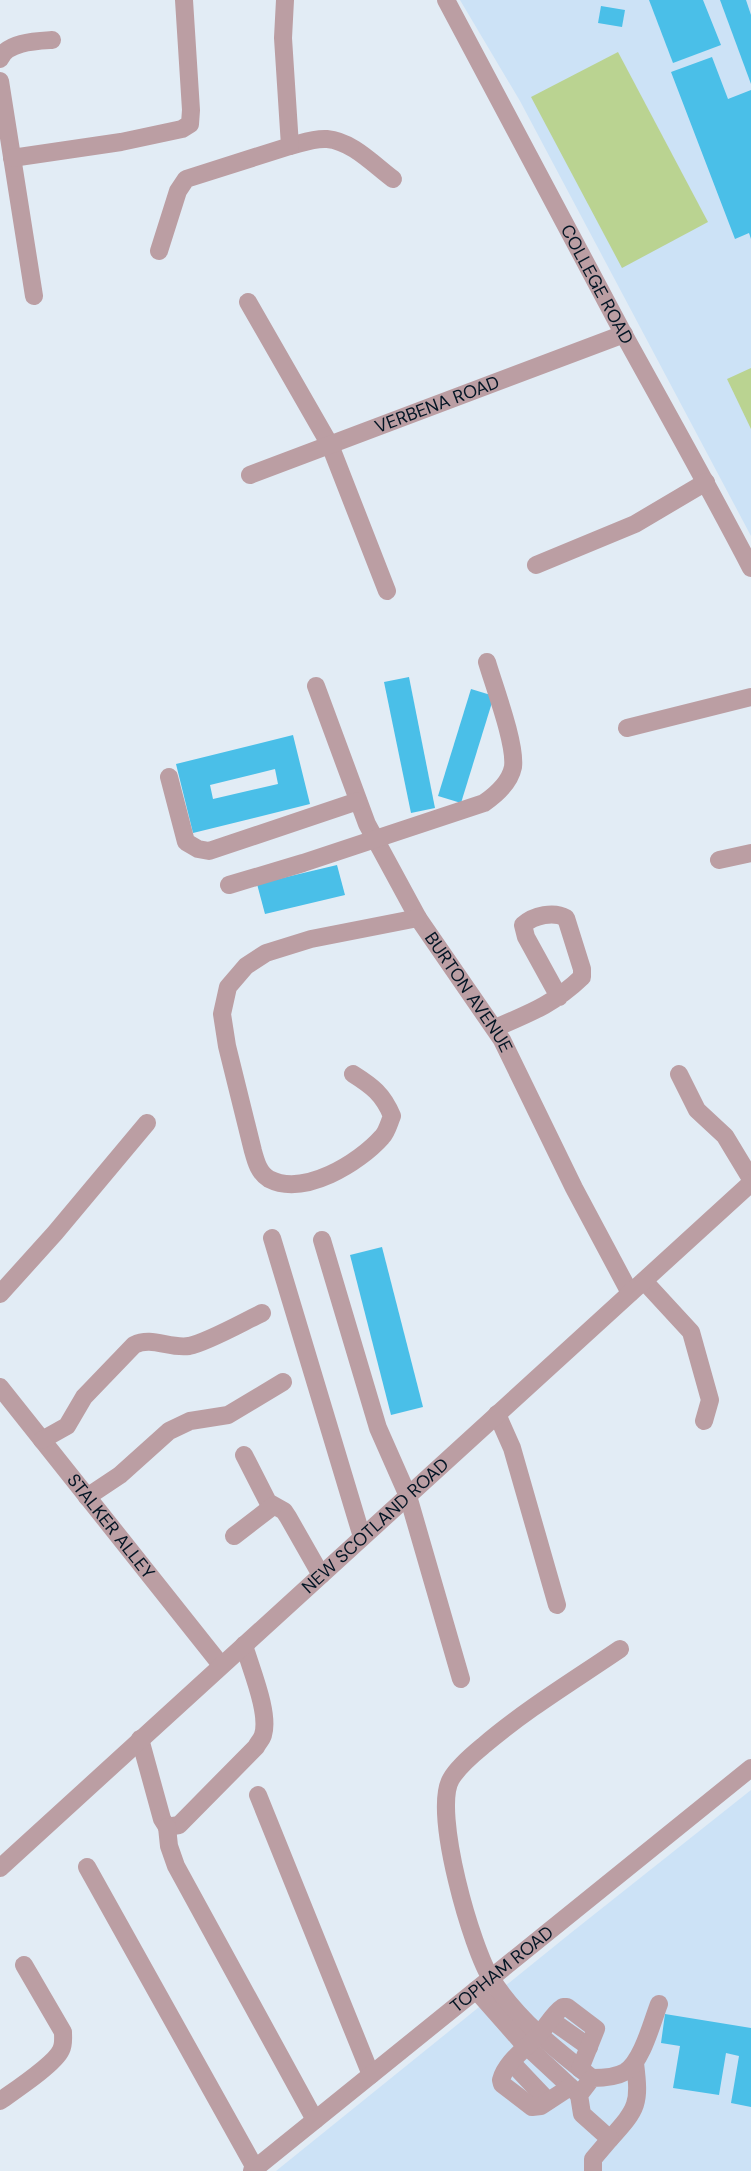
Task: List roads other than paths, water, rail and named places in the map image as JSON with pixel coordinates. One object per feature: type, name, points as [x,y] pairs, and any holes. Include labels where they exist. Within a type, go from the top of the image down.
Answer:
[{"type":"street","points":[[12,158],[121,142],[183,129],[189,124],[184,0]]},
{"type":"street","points":[[285,0],[283,38],[290,147]]},
{"type":"street","name":"COLLEGE ROAD","points":[[446,0],[751,568]]},
{"type":"street","points":[[0,59],[4,52],[15,46],[52,40]]},
{"type":"street","points":[[0,81],[34,296]]},
{"type":"street","points":[[159,251],[178,191],[186,179],[290,147],[315,140],[330,139],[345,144],[393,179]]},
{"type":"street","points":[[248,302],[330,445],[387,591]]},
{"type":"street","name":"VERBENA ROAD","points":[[250,475],[624,334]]},
{"type":"street","points":[[536,565],[635,524],[706,482]]},
{"type":"street","points":[[229,885],[484,803],[502,788],[513,768],[514,752],[487,662]]},
{"type":"street","name":"BURTON AVENUE","points":[[316,686],[358,801],[375,838],[418,918],[495,1028],[574,1188],[630,1293]]},
{"type":"street","points":[[627,729],[751,697]]},
{"type":"street","points":[[169,777],[186,842],[198,849],[209,851],[358,801]]},
{"type":"street","points":[[719,860],[751,853]]},
{"type":"street","points":[[353,1074],[373,1087],[386,1101],[392,1116],[384,1136],[357,1159],[326,1176],[305,1184],[286,1183],[268,1178],[259,1168],[252,1152],[227,1046],[222,1014],[228,987],[246,966],[266,953],[311,939],[418,918]]},
{"type":"street","points":[[495,1028],[546,1006],[560,997]]},
{"type":"street","points":[[679,1074],[697,1110],[725,1136],[751,1181]]},
{"type":"street","points":[[0,1294],[55,1233],[147,1123]]},
{"type":"street","name":"NEW SCOTLAND ROAD","points":[[0,1868],[751,1181]]},
{"type":"street","points":[[272,1238],[362,1537]]},
{"type":"street","points":[[322,1240],[378,1428],[408,1496],[461,1678]]},
{"type":"street","points":[[644,1281],[691,1332],[710,1400],[704,1421]]},
{"type":"street","points":[[42,1440],[67,1426],[84,1397],[134,1346],[142,1341],[150,1340],[171,1346],[191,1345],[262,1313]]},
{"type":"street","points":[[87,1497],[120,1475],[169,1431],[190,1421],[228,1415],[283,1382]]},
{"type":"street","name":"STALKER ALLEY","points":[[0,1387],[221,1665]]},
{"type":"street","points":[[497,1414],[512,1448],[556,1605]]},
{"type":"street","points":[[244,1455],[268,1502],[284,1511],[321,1575]]},
{"type":"street","points":[[234,1536],[273,1506]]},
{"type":"street","points":[[167,1827],[179,1826],[263,1737],[265,1727],[262,1709],[244,1645]]},
{"type":"street","points":[[620,1650],[512,1721],[474,1754],[450,1779],[446,1801],[446,1822],[452,1862],[473,1936],[490,1979],[525,2023],[532,2040],[586,2074],[603,2078],[624,2072],[636,2062]]},
{"type":"street","points":[[140,1739],[162,1819],[167,1827],[169,1846],[176,1866],[315,2120]]},
{"type":"street","name":"TOPHAM ROAD","points":[[254,2170],[751,1768]]},
{"type":"street","points":[[258,1795],[371,2075]]},
{"type":"street","points":[[87,1867],[254,2170]]},
{"type":"street","points":[[0,2101],[51,2062],[60,2053],[64,2042],[63,2032],[24,1965]]},
{"type":"street","points":[[476,1990],[532,2040],[574,2091],[582,2114],[610,2139]]},
{"type":"street","points":[[593,2171],[593,2159],[627,2121],[638,2099],[636,2062],[659,2004]]},
{"type":"street","points":[[551,2019],[589,2047],[586,2074],[574,2091],[548,2101],[512,2063],[532,2040],[551,2019]]}]
